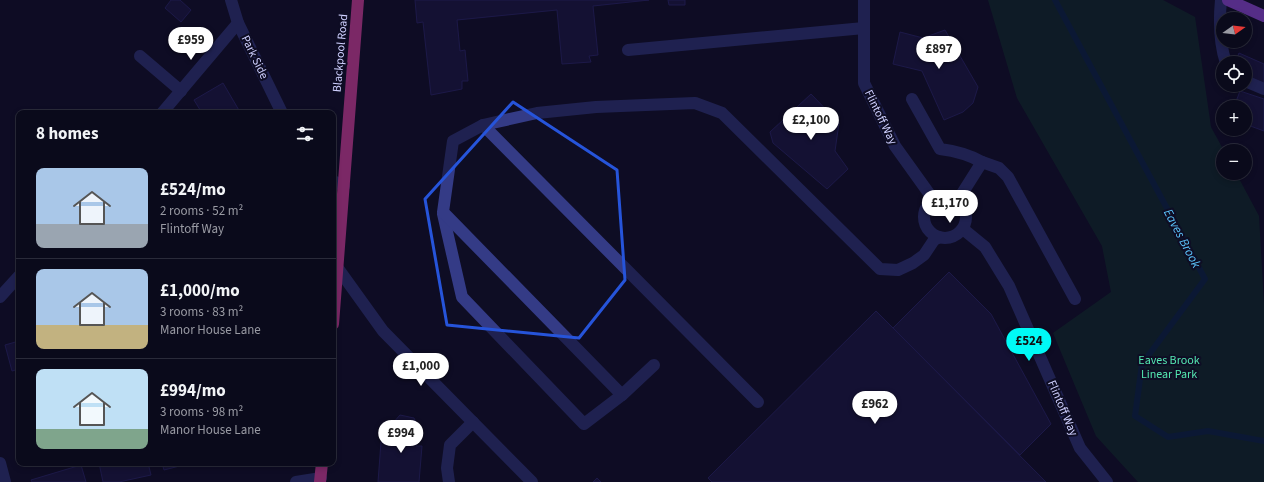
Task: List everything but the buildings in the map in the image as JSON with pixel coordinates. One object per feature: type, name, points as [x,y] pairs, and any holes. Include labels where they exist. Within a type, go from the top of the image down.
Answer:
[{"type":"highway","name":"Blackpool Road","points":[[336,290],[338,267],[338,184],[358,0]]},
{"type":"highway","points":[[321,480],[322,466]]},
{"type":"main road","points":[[1228,0],[1264,16]]},
{"type":"street","name":"Park Side","points":[[231,0],[238,23],[281,110]]},
{"type":"street","name":"Flintoff Way","points":[[864,0],[864,83],[895,146],[933,199]]},
{"type":"street","points":[[1221,0],[1220,35],[1224,56]]},
{"type":"street","points":[[165,110],[238,23]]},
{"type":"street","points":[[628,50],[864,28]]},
{"type":"street","points":[[140,56],[181,91]]},
{"type":"street","points":[[1252,84],[1264,89]]},
{"type":"street","points":[[912,99],[940,149],[970,155],[982,162],[999,168],[1008,177],[1075,299]]},
{"type":"street","points":[[654,365],[622,395],[584,424],[462,297],[443,212],[453,141],[483,125],[537,113],[596,107],[695,102],[722,113],[880,269],[898,270],[913,263],[924,255],[934,240],[939,237]]},
{"type":"street","points":[[483,125],[758,402]]},
{"type":"street","points":[[958,200],[982,162]]},
{"type":"street","points":[[944,195],[951,196],[963,205],[966,212],[966,223],[955,236],[947,238],[939,237],[929,230],[925,224],[924,217],[928,205],[933,199],[944,195]]},
{"type":"street","points":[[443,212],[622,395]]},
{"type":"street","name":"Flintoff Way","points":[[963,228],[985,247],[1009,286],[1080,448],[1107,482]]},
{"type":"street","points":[[338,267],[383,331],[532,482]]},
{"type":"street","points":[[0,297],[16,279]]},
{"type":"street","points":[[449,482],[447,468],[450,445],[473,422]]},
{"type":"street","points":[[0,463],[5,482]]},
{"type":"street","points":[[296,482],[321,480]]},
{"type":"highlighted area","points":[[513,102],[617,170],[625,280],[579,338],[447,325],[425,199]]},
{"type":"green space","name":"Eaves Brook Linear Park","points":[[988,0],[1163,0],[1195,17],[1211,127],[1220,144],[1216,144],[1216,180],[1240,180],[1259,216],[1264,305],[1264,482],[1138,482],[1096,436],[1053,333],[1111,292],[1102,246],[1017,98]]},
{"type":"waterway","name":"Eaves Brook","points":[[1055,0],[1205,279],[1142,364],[1135,416],[1168,437],[1208,431],[1264,441]]}]
